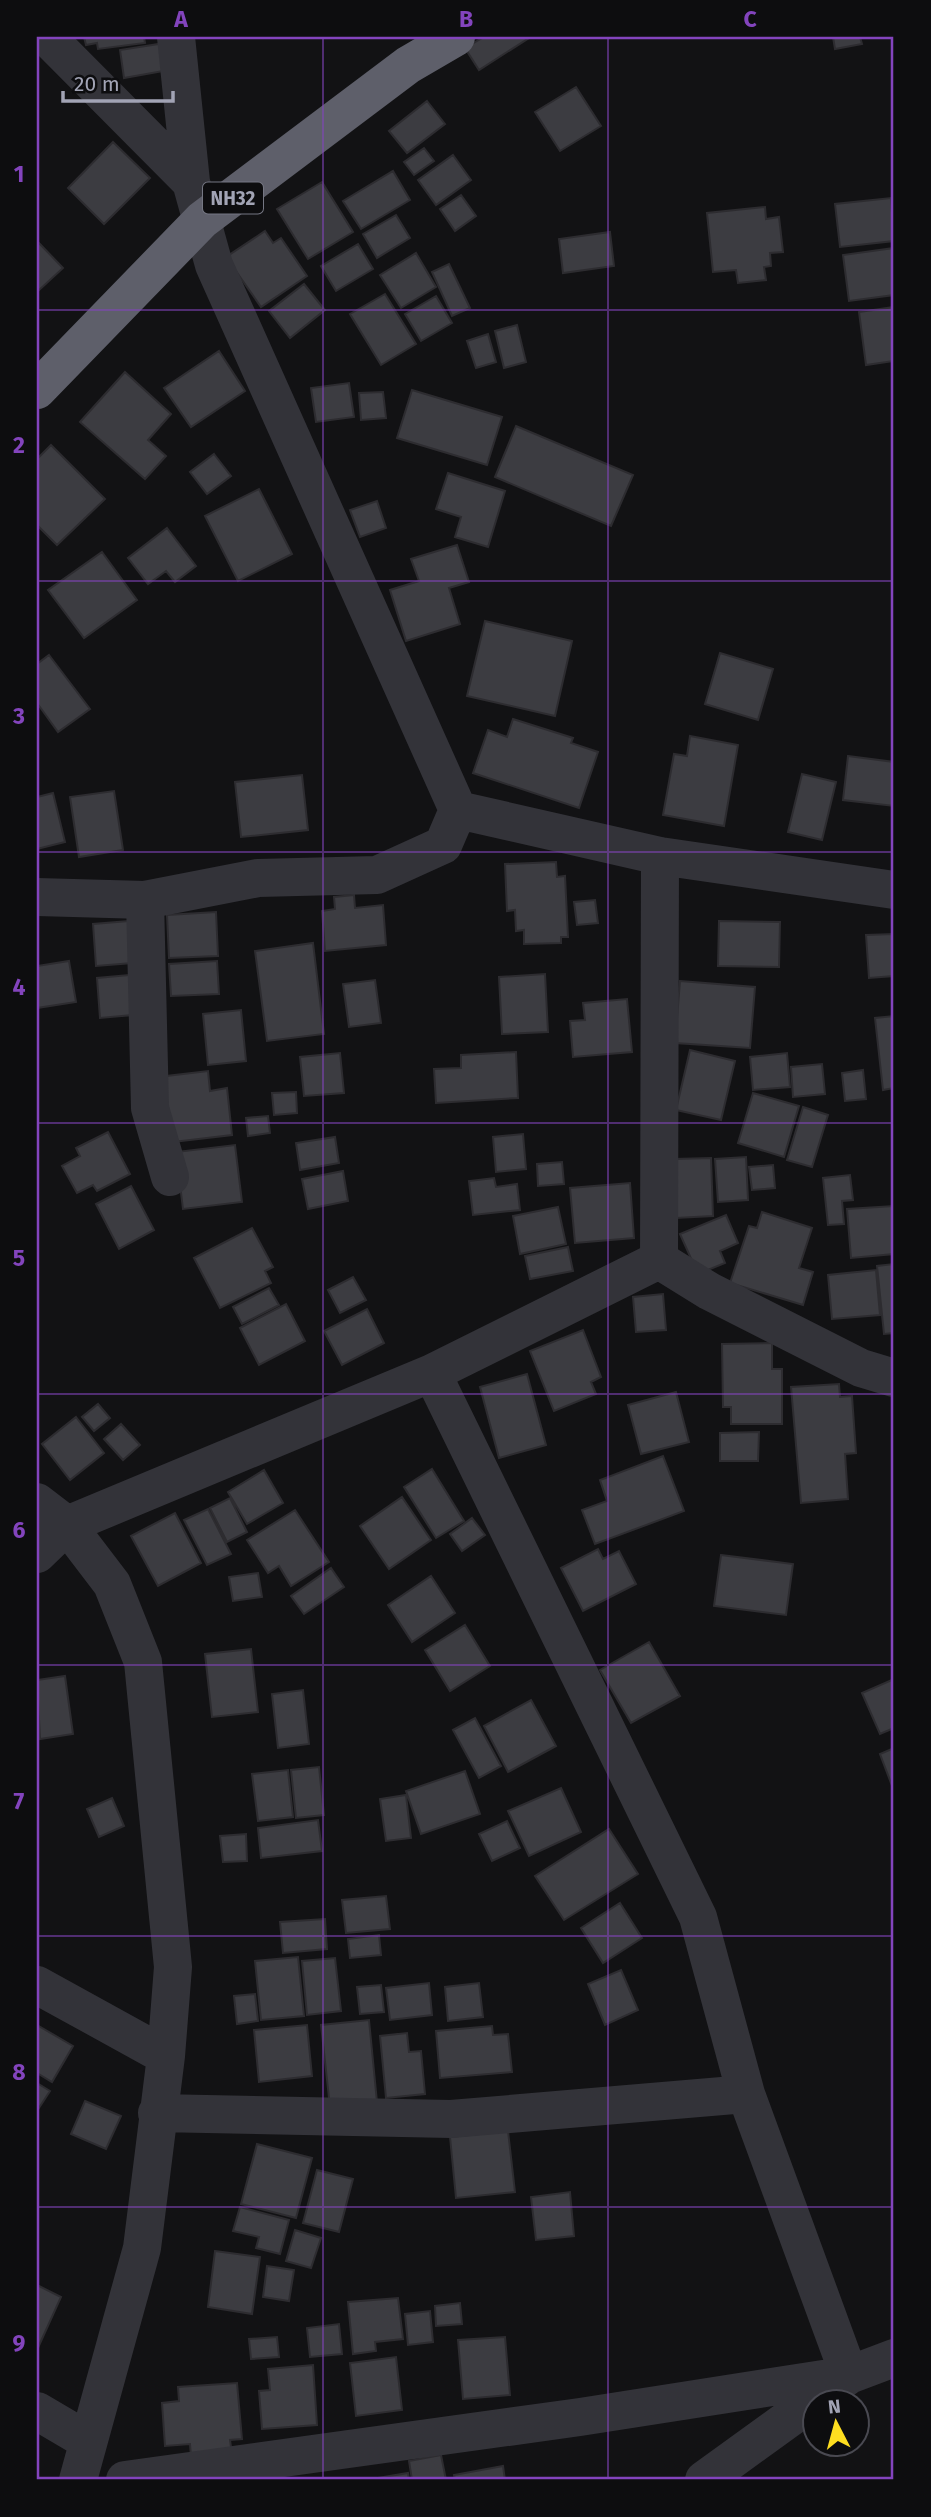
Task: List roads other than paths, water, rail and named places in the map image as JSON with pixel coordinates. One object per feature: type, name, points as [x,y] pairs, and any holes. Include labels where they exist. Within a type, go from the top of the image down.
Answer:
[{"type":"highway","name":"NH32","points":[[37,390],[202,219],[408,65],[456,37]]},
{"type":"street","points":[[47,37],[191,182]]},
{"type":"street","points":[[37,897],[145,900],[258,878],[377,875],[443,845],[458,810],[214,265],[191,182],[176,37]]},
{"type":"street","points":[[458,810],[660,856],[894,890]]},
{"type":"street","points":[[659,1260],[660,856]]},
{"type":"street","points":[[145,900],[150,1108],[170,1177]]},
{"type":"street","points":[[37,1554],[67,1525],[432,1373],[659,1260]]},
{"type":"street","points":[[659,1260],[709,1291],[861,1368],[894,1378]]},
{"type":"street","points":[[432,1373],[698,1917],[746,2094],[849,2375]]},
{"type":"street","points":[[37,1502],[67,1525],[112,1584],[143,1662],[173,1967],[166,2056],[142,2248],[78,2480]]},
{"type":"street","points":[[37,1985],[166,2056]]},
{"type":"street","points":[[157,2113],[450,2119],[746,2094]]},
{"type":"street","points":[[125,2480],[580,2417],[849,2375],[894,2358]]},
{"type":"street","points":[[704,2480],[849,2375]]},
{"type":"street","points":[[37,2411],[88,2441]]}]
